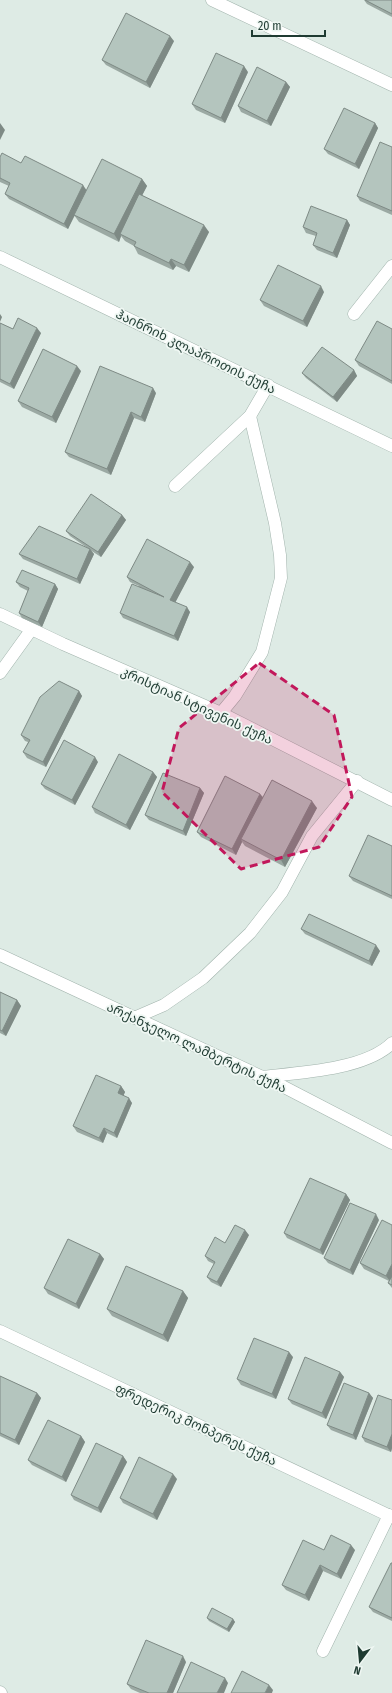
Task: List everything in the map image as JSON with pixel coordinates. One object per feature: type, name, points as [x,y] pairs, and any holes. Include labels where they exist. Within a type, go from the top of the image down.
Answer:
[{"type":"street","points":[[212,0],[392,85]]},
{"type":"street","name":"ჰაინრიხ კლაპროთის ქუჩა","points":[[0,257],[392,446]]},
{"type":"street","points":[[354,314],[392,266]]},
{"type":"street","points":[[175,486],[250,416],[268,386]]},
{"type":"street","points":[[221,713],[235,696],[262,652],[281,578],[280,555],[275,523],[250,416]]},
{"type":"street","name":"კრისტიან სტივენის ქუჩა","points":[[0,614],[31,630],[221,713],[392,800]]},
{"type":"street","points":[[0,673],[31,630]]},
{"type":"street","points":[[134,1018],[164,1005],[203,978],[250,933],[282,892],[312,836],[357,781]]},
{"type":"street","name":"არქანჯელო ლამბერტის ქუჩა","points":[[0,955],[284,1087],[392,1143]]},
{"type":"street","points":[[261,1077],[336,1068],[366,1058],[388,1047],[392,1043]]},
{"type":"street","name":"ფრედერიკ მონპერეს ქუჩა","points":[[0,1331],[390,1516]]},
{"type":"street","points":[[322,1650],[390,1516]]},
{"type":"highlighted area","points":[[259,663],[334,715],[352,797],[319,847],[241,869],[162,792],[179,728]]},
{"type":"building","points":[[365,0],[392,0],[392,14]]},
{"type":"building","points":[[126,13],[170,36],[146,82],[102,60]]},
{"type":"building","points":[[216,53],[244,66],[221,118],[192,104]]},
{"type":"building","points":[[257,67],[286,82],[267,121],[238,106]]},
{"type":"building","points":[[344,108],[375,123],[355,164],[324,149]]},
{"type":"building","points":[[380,142],[392,147],[392,211],[357,196]]},
{"type":"building","points":[[2,153],[21,163],[25,156],[83,185],[64,224],[5,194],[10,183],[0,178],[0,157]]},
{"type":"building","points":[[102,159],[142,179],[114,234],[74,215]]},
{"type":"building","points":[[139,194],[204,225],[184,265],[171,259],[169,263],[134,246],[136,242],[120,234]]},
{"type":"building","points":[[311,206],[347,220],[333,253],[313,245],[317,233],[303,227]]},
{"type":"building","points":[[278,265],[321,286],[303,321],[260,300]]},
{"type":"building","points":[[18,318],[37,328],[10,384],[0,379],[0,323],[13,329]]},
{"type":"building","points":[[377,321],[392,329],[392,381],[355,360]]},
{"type":"building","points":[[322,347],[354,370],[333,397],[302,373]]},
{"type":"building","points":[[43,349],[77,366],[52,417],[18,401]]},
{"type":"building","points":[[100,366],[153,388],[141,417],[131,412],[107,469],[65,452]]},
{"type":"building","points":[[91,494],[122,515],[98,552],[66,531]]},
{"type":"building","points":[[39,526],[90,549],[77,579],[19,554]]},
{"type":"building","points":[[147,539],[190,562],[170,600],[187,607],[174,636],[120,613],[132,584],[164,597],[127,577]]},
{"type":"building","points":[[22,570],[55,584],[38,622],[19,613],[29,588],[16,582]]},
{"type":"building","points":[[59,681],[79,691],[43,762],[23,752],[30,740],[21,735],[40,697]]},
{"type":"building","points":[[64,740],[95,757],[72,800],[41,784]]},
{"type":"building","points":[[119,754],[153,772],[126,825],[92,807]]},
{"type":"building","points":[[163,773],[200,788],[183,831],[145,815]]},
{"type":"building","points":[[225,776],[260,794],[232,849],[197,832]]},
{"type":"building","points":[[272,780],[312,801],[281,860],[241,839]]},
{"type":"building","points":[[368,835],[392,846],[392,896],[349,876]]},
{"type":"building","points":[[309,914],[376,945],[369,961],[301,929]]},
{"type":"building","points":[[0,992],[17,1000],[2,1031],[0,1030]]},
{"type":"building","points":[[96,1075],[121,1086],[118,1093],[129,1098],[114,1133],[104,1128],[99,1138],[73,1126]]},
{"type":"building","points":[[310,1178],[346,1194],[320,1250],[284,1233]]},
{"type":"building","points":[[350,1203],[376,1214],[350,1270],[324,1258]]},
{"type":"building","points":[[382,1220],[392,1225],[392,1264],[386,1276],[360,1263]]},
{"type":"building","points":[[235,1225],[245,1230],[217,1282],[207,1277],[215,1262],[205,1256],[215,1237],[225,1243]]},
{"type":"building","points":[[68,1239],[100,1254],[76,1304],[44,1288]]},
{"type":"building","points":[[126,1266],[183,1291],[163,1335],[107,1309]]},
{"type":"building","points":[[392,1276],[392,1285],[388,1283]]},
{"type":"building","points":[[254,1338],[289,1352],[272,1394],[237,1379]]},
{"type":"building","points":[[305,1357],[340,1372],[322,1413],[288,1399]]},
{"type":"building","points":[[0,1376],[37,1393],[15,1440],[0,1433]]},
{"type":"building","points":[[344,1383],[369,1393],[353,1435],[327,1425]]},
{"type":"building","points":[[378,1395],[392,1400],[392,1434],[387,1447],[362,1437]]},
{"type":"building","points":[[48,1420],[81,1436],[62,1477],[28,1460]]},
{"type":"building","points":[[96,1443],[123,1456],[98,1508],[71,1495]]},
{"type":"building","points":[[139,1457],[173,1474],[153,1514],[120,1498]]},
{"type":"building","points":[[331,1535],[351,1545],[337,1574],[320,1565],[305,1595],[282,1585],[303,1540],[324,1550]]},
{"type":"building","points":[[392,1563],[392,1618],[369,1607]]},
{"type":"building","points":[[212,1608],[233,1619],[227,1629],[207,1618]]},
{"type":"building","points":[[146,1640],[183,1656],[167,1693],[149,1693],[127,1684]]},
{"type":"building","points":[[191,1662],[225,1678],[217,1693],[177,1693]]},
{"type":"building","points":[[242,1671],[269,1685],[265,1693],[231,1693]]}]
